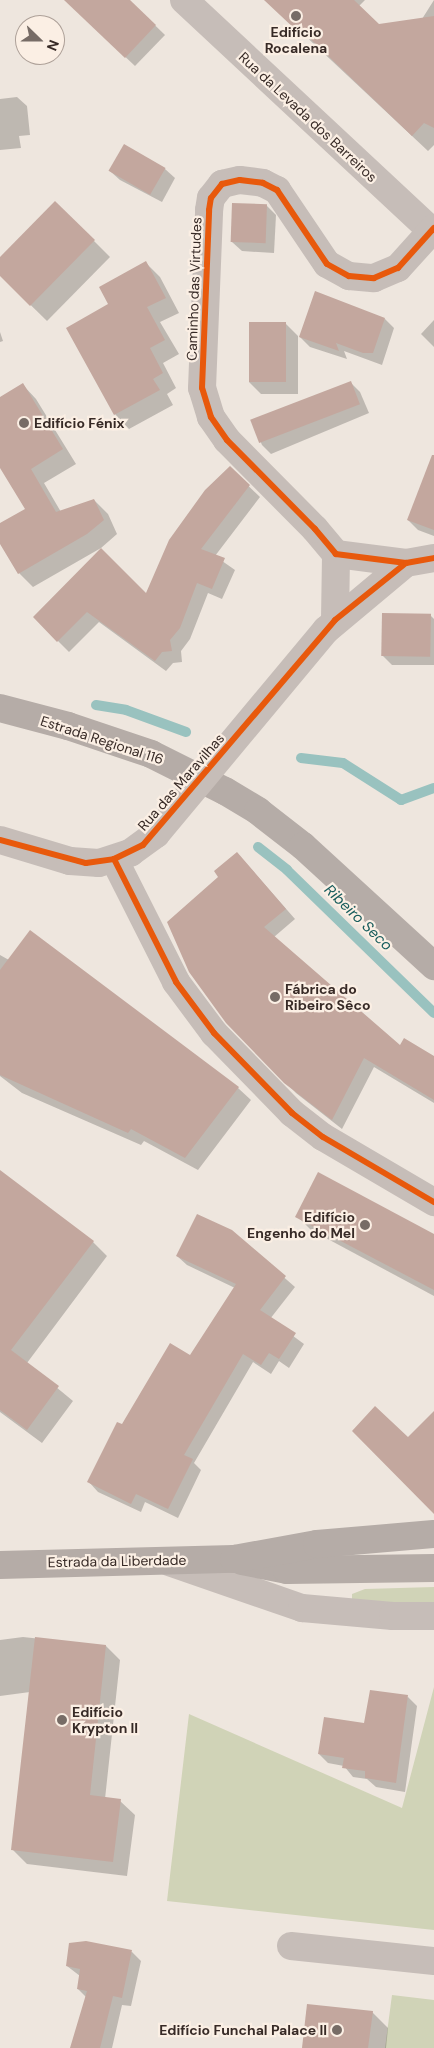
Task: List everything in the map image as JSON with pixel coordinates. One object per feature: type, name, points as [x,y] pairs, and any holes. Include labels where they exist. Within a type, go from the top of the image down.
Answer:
[{"type":"main road","name":"Estrada Regional 116","points":[[0,708],[127,746],[177,765],[225,791],[258,811],[303,846],[434,966]]},
{"type":"main road","name":"Estrada da Liberdade","points":[[0,1565],[234,1559],[317,1544],[434,1534]]},
{"type":"main road","name":"Estrada da Liberdade","points":[[234,1559],[287,1570],[434,1568]]},
{"type":"street","name":"Rua da Levada dos Barreiros","points":[[184,0],[433,231]]},
{"type":"street","name":"Caminho das Virtudes","points":[[336,554],[315,529],[227,440],[211,417],[202,388],[211,198],[222,184],[240,180],[263,183],[277,190],[327,264],[349,276],[374,278],[398,268],[433,231]]},
{"type":"street","points":[[330,625],[336,554],[406,564],[434,558]]},
{"type":"street","points":[[330,625],[406,564]]},
{"type":"street","name":"Rua das Maravilhas","points":[[0,840],[70,861],[99,863],[130,854],[156,834],[330,625]]},
{"type":"street","points":[[114,860],[176,982],[214,1033],[292,1113],[323,1137],[434,1202]]},
{"type":"street","points":[[163,1560],[302,1608],[393,1616],[434,1616]]},
{"type":"street","points":[[290,1946],[434,1961]]},
{"type":"green space","points":[[434,1587],[434,1602],[366,1602],[352,1599],[352,1594],[365,1589]]},
{"type":"green space","points":[[434,1687],[434,1930],[167,1901],[189,1714],[402,1808]]},
{"type":"green space","points":[[392,1995],[434,2000],[434,2048],[385,2048]]},
{"type":"building","points":[[64,0],[130,0],[156,25],[125,58]]},
{"type":"building","points":[[264,0],[354,0],[379,24],[434,16],[434,128],[424,123],[412,136],[299,28],[297,31]]},
{"type":"building","points":[[124,144],[166,168],[150,195],[108,171]]},
{"type":"building","points":[[55,201],[95,240],[30,306],[0,276],[0,257]]},
{"type":"building","points":[[232,203],[267,204],[266,243],[231,242]]},
{"type":"building","points":[[146,261],[166,298],[147,307],[165,340],[150,348],[163,373],[153,379],[160,390],[114,415],[66,328],[108,304],[99,287]]},
{"type":"building","points":[[315,291],[385,318],[373,353],[363,353],[336,343],[339,351],[299,337]]},
{"type":"building","points":[[249,322],[286,322],[286,382],[249,382]]},
{"type":"building","points":[[351,381],[360,404],[259,443],[250,420]]},
{"type":"building","points":[[23,383],[63,449],[31,469],[56,512],[94,499],[104,520],[87,534],[18,574],[0,544],[0,523],[25,509],[0,468],[0,397]]},
{"type":"building","points":[[432,455],[434,455],[434,530],[407,520]]},
{"type":"building","points":[[230,466],[250,485],[201,549],[225,558],[212,589],[197,583],[180,628],[170,640],[172,651],[162,652],[155,661],[87,612],[57,642],[33,617],[101,548],[146,593],[169,540],[205,490]]},
{"type":"building","points":[[382,613],[431,614],[430,657],[381,656]]},
{"type":"building","name":"Fábrica do Ribeiro Sêco","points":[[237,852],[286,909],[264,927],[400,1045],[404,1038],[434,1056],[434,1100],[364,1058],[332,1120],[284,1083],[226,1023],[189,972],[167,922],[218,877],[214,871]]},
{"type":"building","points":[[30,930],[239,1087],[185,1158],[131,1129],[128,1133],[0,1075],[0,970]]},
{"type":"building","points":[[0,1170],[94,1241],[11,1350],[59,1386],[27,1430],[0,1410]]},
{"type":"building","name":"Edifício Engenho do Mel","points":[[318,1172],[434,1234],[434,1290],[295,1217]]},
{"type":"building","points":[[197,1214],[232,1230],[286,1276],[260,1310],[296,1333],[279,1359],[269,1353],[261,1365],[243,1354],[184,1455],[193,1459],[168,1509],[136,1494],[131,1504],[87,1482],[117,1422],[122,1424],[170,1343],[190,1355],[236,1284],[176,1256]]},
{"type":"building","points":[[375,1406],[408,1437],[434,1411],[434,1514],[352,1431]]},
{"type":"building","name":"Edifício Krypton II","points":[[35,1637],[106,1645],[90,1795],[121,1799],[113,1862],[11,1850]]},
{"type":"building","points":[[370,1690],[408,1695],[396,1783],[365,1778],[365,1771],[342,1768],[344,1758],[318,1754],[324,1717],[364,1723]]},
{"type":"building","points":[[86,1941],[132,1950],[122,1998],[113,1996],[100,2048],[70,2048],[87,1991],[77,1989],[80,1969],[66,1966],[69,1943]]},
{"type":"building","name":"Edifício Funchal Palace II","points":[[307,2004],[373,2011],[368,2048],[302,2048]]},
{"type":"waterway","name":"Ribeiro Seco","points":[[96,705],[126,710],[186,732]]},
{"type":"waterway","points":[[301,758],[343,763],[401,800],[434,788]]},
{"type":"waterway","name":"Ribeiro Seco","points":[[258,847],[287,870],[434,1013]]},
{"type":"cycle path","points":[[406,563],[336,554],[315,529],[227,440],[211,417],[202,388],[209,210],[211,198],[222,184],[240,180],[263,183],[277,190],[327,264],[349,276],[374,278],[398,268],[434,228]]},
{"type":"cycle path","points":[[0,840],[86,863],[114,859],[143,845],[335,620],[406,563],[434,558]]},
{"type":"cycle path","points":[[114,859],[176,982],[214,1033],[292,1113],[323,1137],[434,1202]]},
{"type":"place","name":"Edifício Rocalena","points":[[296,16]]},
{"type":"place","name":"Edifício Fénix","points":[[24,423]]},
{"type":"place","name":"Fábrica do Ribeiro Sêco","points":[[275,997]]},
{"type":"place","name":"Edifício Engenho do Mel","points":[[365,1225]]},
{"type":"place","name":"Edifício Krypton II","points":[[62,1720]]},
{"type":"place","name":"Edifício Funchal Palace II","points":[[337,2030]]}]
